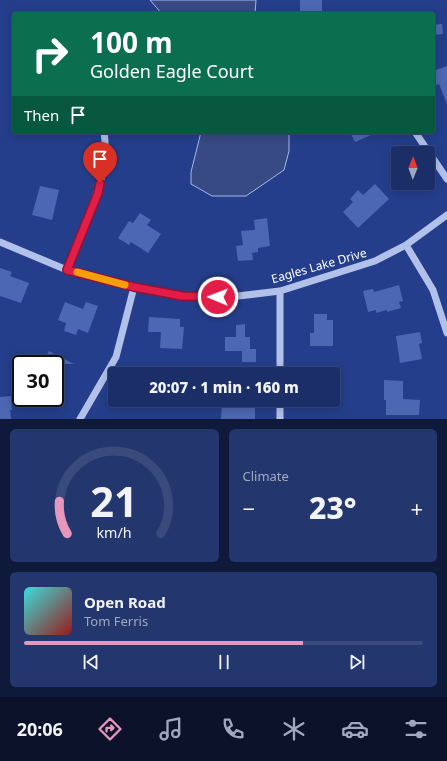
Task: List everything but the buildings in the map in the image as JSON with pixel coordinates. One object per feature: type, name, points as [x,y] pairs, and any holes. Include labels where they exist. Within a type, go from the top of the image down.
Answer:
[{"type":"street","points":[[67,270],[98,193],[103,173],[106,145],[104,134]]},
{"type":"street","points":[[416,134],[447,179]]},
{"type":"street","name":"Eagles Lake Drive","points":[[0,242],[67,270],[134,287],[182,296],[230,297],[280,291],[375,261],[406,245],[447,215]]},
{"type":"street","points":[[406,245],[433,290],[447,334]]},
{"type":"street","points":[[80,419],[116,357],[134,287]]},
{"type":"street","points":[[280,291],[280,367]]},
{"type":"street","points":[[280,407],[280,419]]},
{"type":"water","points":[[150,0],[256,0],[255,12],[160,12]]},
{"type":"water","points":[[200,134],[289,134],[289,151],[284,170],[246,196],[212,196],[191,184],[191,172]]},
{"type":"slow traffic","points":[[77,272],[125,285]]},
{"type":"route","points":[[100,183],[98,193],[67,270],[134,287],[182,296],[218,297]]}]
